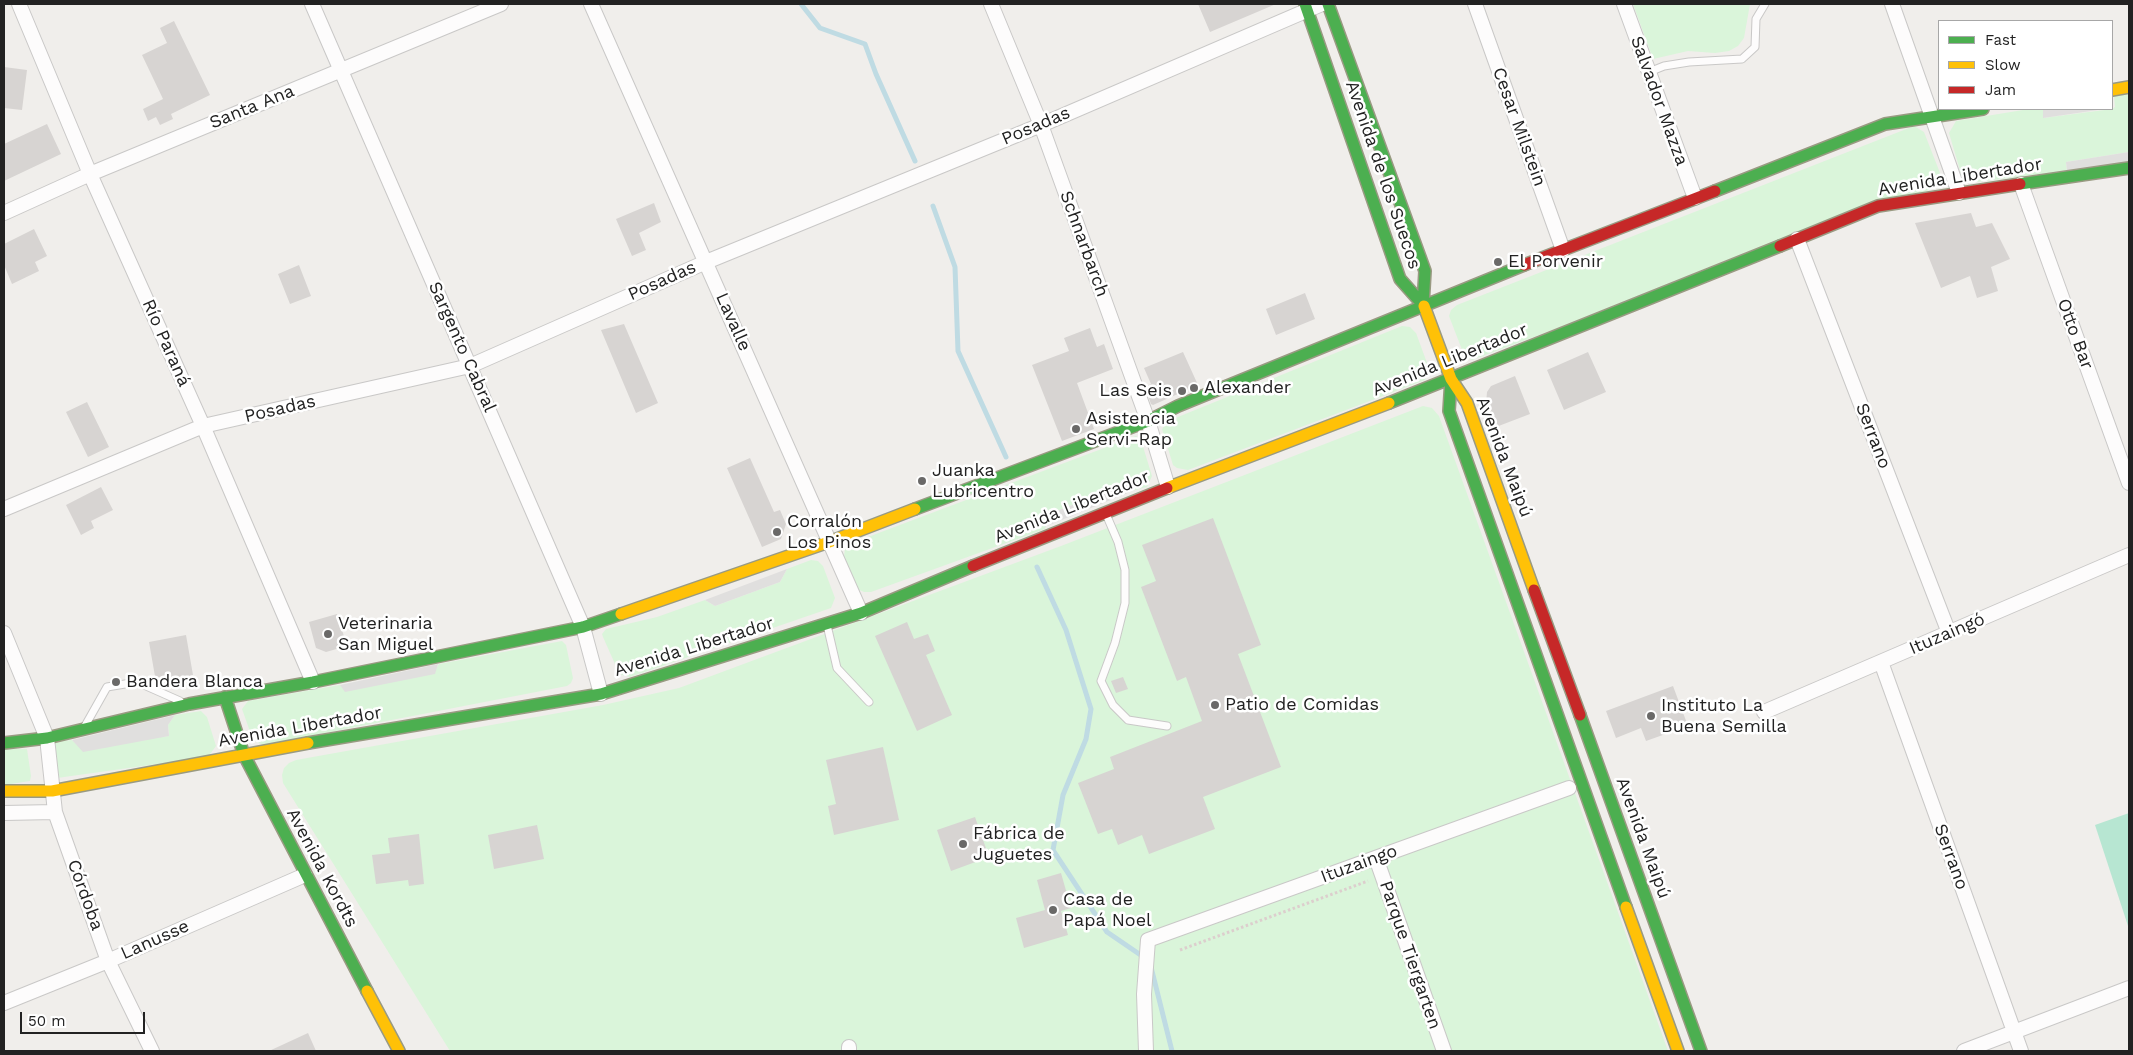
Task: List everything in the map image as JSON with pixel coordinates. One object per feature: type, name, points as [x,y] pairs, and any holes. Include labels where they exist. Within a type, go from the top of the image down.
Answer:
[{"type":"main road","name":"Avenida de los Suecos","points":[[1328,4],[1425,271],[1423,305]]},
{"type":"main road","name":"Avenida de los Suecos","points":[[1306,7],[1400,279],[1423,305]]},
{"type":"main road","points":[[2113,90],[2129,87]]},
{"type":"main road","points":[[4,743],[47,738],[189,704],[313,682],[584,627],[828,542],[1148,421],[1178,406],[1423,305],[1885,124],[1976,110]]},
{"type":"main road","name":"Avenida Libertador","points":[[4,791],[52,791],[390,728],[601,694],[861,613],[1105,512],[1451,379],[1878,206],[2129,168]]},
{"type":"main road","points":[[1423,305],[1451,379]]},
{"type":"main road","name":"Avenida Maipú","points":[[1451,379],[1449,411],[1678,1051]]},
{"type":"main road","name":"Avenida Maipú","points":[[1451,379],[1467,403],[1701,1051]]},
{"type":"main road","name":"Avenida Kordts","points":[[224,697],[244,754],[398,1051]]},
{"type":"street","name":"Río Paraná","points":[[19,4],[90,174],[203,426],[313,682]]},
{"type":"street","name":"Sargento Cabral","points":[[312,4],[584,627],[601,694]]},
{"type":"street","name":"Santa Ana","points":[[4,213],[90,174],[501,4]]},
{"type":"street","name":"Lavalle","points":[[591,4],[861,613]]},
{"type":"street","name":"Schnarbarch","points":[[991,4],[1041,125],[1148,421],[1168,487]]},
{"type":"street","name":"Posadas","points":[[4,509],[203,426],[470,366],[706,262],[1041,125],[1306,7],[1322,4]]},
{"type":"street","name":"Cesar Milstein","points":[[1475,4],[1563,250]]},
{"type":"street","name":"Salvador Mazza","points":[[1624,4],[1694,198]]},
{"type":"street","points":[[1892,4],[1959,193]]},
{"type":"street","name":"Otto Bar","points":[[2021,184],[2129,483]]},
{"type":"street","name":"Serrano","points":[[1797,239],[1949,633]]},
{"type":"street","name":"Ituzaingó","points":[[1764,712],[2129,555]]},
{"type":"street","name":"Córdoba","points":[[4,634],[47,738],[55,812],[108,961],[152,1051]]},
{"type":"street","name":"Serrano","points":[[1881,662],[2021,1051]]},
{"type":"street","name":"Ituzaingo","points":[[1146,1051],[1144,994],[1148,940],[1569,788]]},
{"type":"street","points":[[4,813],[55,812]]},
{"type":"street","name":"Parque Tiergarten","points":[[1376,858],[1444,1051]]},
{"type":"street","name":"Lanusse","points":[[4,1003],[108,961],[305,874]]},
{"type":"street","points":[[1964,1051],[2129,988]]},
{"type":"lane","points":[[1649,72],[1664,66],[1689,62],[1725,62],[1742,59],[1756,47],[1756,19],[1765,4]]},
{"type":"lane","points":[[1105,512],[1118,542],[1125,570],[1125,603],[1115,643],[1101,681],[1113,704],[1128,720],[1167,726]]},
{"type":"lane","points":[[827,624],[837,668],[869,702]]},
{"type":"lane","points":[[82,730],[106,687],[137,682],[189,704]]},
{"type":"path","points":[[1180,950],[1368,882]]},
{"type":"green space","points":[[1633,4],[1750,4],[1744,38],[1738,46],[1729,51],[1715,53],[1688,51],[1653,59]]},
{"type":"green space","points":[[2129,94],[2129,152],[2066,162],[2067,171],[1968,183],[1962,177],[1949,133],[1956,121],[2023,110],[2043,110],[2043,118],[2113,110],[2115,107],[2114,96]]},
{"type":"green space","points":[[1914,126],[1924,132],[1942,178],[1937,187],[1472,360],[1464,355],[1449,316],[1451,310],[1457,305]]},
{"type":"green space","points":[[1402,326],[1410,327],[1416,333],[1430,371],[1425,380],[1188,470],[1177,468],[1173,465],[1162,429],[1168,421]]},
{"type":"green space","points":[[1423,406],[1432,408],[1439,416],[1668,1051],[450,1051],[283,783],[282,775],[284,768],[296,760],[603,705],[679,688],[1061,546]]},
{"type":"green space","points":[[1136,436],[1141,440],[1152,476],[1147,487],[1135,490],[1126,484],[1049,514],[1045,529],[871,592],[857,589],[844,557],[845,548],[852,543]]},
{"type":"green space","points":[[811,560],[818,561],[823,566],[835,598],[831,608],[630,677],[619,673],[602,634],[606,629],[657,617],[705,600],[715,606],[780,582],[787,569]]},
{"type":"green space","points":[[562,641],[566,645],[573,678],[567,686],[263,745],[253,740],[242,709],[248,701],[340,685],[342,687],[437,667],[439,664]]},
{"type":"green space","points":[[201,711],[207,717],[216,746],[208,757],[57,778],[52,742],[72,740],[80,747],[169,736],[168,725],[175,715]]},
{"type":"green space","points":[[4,748],[27,749],[30,781],[4,785]]},
{"type":"green space","points":[[2129,813],[2129,929],[2095,825]]},
{"type":"shaded area","points":[[2043,110],[2098,110],[2043,118]]},
{"type":"shaded area","points":[[2129,152],[2129,162],[2067,171],[2066,162]]},
{"type":"shaded area","points":[[1127,484],[1135,490],[1047,526],[1049,514]]},
{"type":"shaded area","points":[[787,569],[780,582],[715,606],[705,600]]},
{"type":"shaded area","points":[[438,664],[435,674],[345,692],[340,685]]},
{"type":"shaded area","points":[[175,715],[168,725],[169,736],[83,752],[72,740]]},
{"type":"building","points":[[1198,4],[1276,4],[1210,32]]},
{"type":"building","points":[[174,21],[210,95],[171,114],[173,119],[160,125],[156,117],[148,121],[143,109],[163,99],[142,55],[167,43],[160,28]]},
{"type":"building","points":[[4,67],[27,70],[22,110],[4,108]]},
{"type":"building","points":[[47,124],[61,154],[4,181],[4,144]]},
{"type":"building","points":[[654,203],[661,222],[639,233],[646,250],[632,256],[616,219]]},
{"type":"building","points":[[1971,213],[1976,227],[1992,223],[2010,259],[1991,267],[1998,291],[1977,298],[1970,276],[1941,288],[1915,223]]},
{"type":"building","points":[[34,229],[47,256],[35,262],[39,271],[12,284],[4,265],[4,244]]},
{"type":"building","points":[[299,265],[311,296],[290,304],[278,274]]},
{"type":"building","points":[[1305,293],[1315,319],[1276,335],[1266,309]]},
{"type":"building","points":[[624,324],[658,403],[636,413],[601,330]]},
{"type":"building","points":[[1090,328],[1097,347],[1104,344],[1113,369],[1077,383],[1094,429],[1062,441],[1032,365],[1069,351],[1064,338]]},
{"type":"building","points":[[1183,352],[1198,385],[1153,405],[1151,404],[1145,387],[1151,384],[1144,368]]},
{"type":"building","points":[[1588,352],[1606,392],[1564,410],[1547,370]]},
{"type":"building","points":[[1515,376],[1530,414],[1496,427],[1486,404],[1487,392],[1491,386]]},
{"type":"building","points":[[87,402],[109,447],[88,457],[66,412]]},
{"type":"building","points":[[750,458],[774,512],[780,510],[786,524],[781,539],[762,547],[727,468]]},
{"type":"building","points":[[101,487],[113,510],[91,521],[94,528],[81,535],[66,505]]},
{"type":"building","points":[[1213,518],[1261,645],[1238,654],[1281,767],[1203,797],[1215,829],[1149,854],[1142,835],[1118,845],[1112,829],[1098,834],[1078,783],[1114,769],[1110,757],[1202,721],[1186,677],[1177,681],[1141,587],[1156,581],[1142,545]]},
{"type":"building","name":"Veterinaria San Miguel","points":[[337,614],[347,646],[326,652],[316,648],[309,622]]},
{"type":"building","points":[[907,622],[914,639],[928,634],[935,651],[926,655],[952,715],[917,731],[875,636]]},
{"type":"building","points":[[186,635],[193,675],[156,682],[149,642]]},
{"type":"building","points":[[1123,677],[1128,689],[1116,693],[1111,681]]},
{"type":"building","points":[[1673,686],[1688,726],[1646,741],[1641,728],[1616,738],[1606,711]]},
{"type":"building","points":[[883,747],[899,820],[834,835],[828,806],[836,804],[826,760]]},
{"type":"building","name":"Fábrica de Juguetes","points":[[975,817],[989,857],[951,871],[937,830]]},
{"type":"building","points":[[537,825],[544,859],[494,869],[488,835]]},
{"type":"building","points":[[419,834],[424,884],[409,886],[408,880],[376,884],[372,855],[390,853],[388,838]]},
{"type":"building","name":"Casa de Papá Noel","points":[[1061,873],[1071,908],[1061,911],[1068,935],[1024,948],[1016,918],[1045,910],[1037,880]]},
{"type":"building","points":[[308,1033],[316,1051],[269,1051]]},
{"type":"waterway","points":[[801,4],[820,28],[865,44],[876,74],[915,161]]},
{"type":"waterway","points":[[933,206],[955,267],[958,351],[1006,457]]},
{"type":"waterway","points":[[1037,567],[1066,630],[1091,709],[1086,739],[1063,795],[1053,850],[1107,932],[1145,958]]},
{"type":"waterway","points":[[1151,967],[1172,1051]]},
{"type":"traffic: fast","points":[[1305,4],[1400,279],[1424,306]]},
{"type":"traffic: fast","points":[[1328,4],[1425,271],[1423,305]]},
{"type":"traffic: fast","points":[[1715,191],[1885,124],[1976,110]]},
{"type":"traffic: fast","points":[[2020,184],[2129,168]]},
{"type":"traffic: fast","points":[[1389,403],[1780,246]]},
{"type":"traffic: fast","points":[[915,509],[1148,421],[1178,406],[1524,265]]},
{"type":"traffic: fast","points":[[1451,379],[1449,411],[1626,907]]},
{"type":"traffic: fast","points":[[308,743],[601,694],[861,613],[973,566]]},
{"type":"traffic: fast","points":[[4,743],[47,738],[189,704],[313,682],[583,627],[621,614]]},
{"type":"traffic: fast","points":[[225,697],[244,755],[367,991]]},
{"type":"traffic: fast","points":[[1580,715],[1701,1051]]},
{"type":"traffic: slow","points":[[2113,90],[2129,87]]},
{"type":"traffic: slow","points":[[1424,306],[1451,379],[1467,403],[1534,590]]},
{"type":"traffic: slow","points":[[1167,488],[1389,403]]},
{"type":"traffic: slow","points":[[621,614],[829,542],[915,509]]},
{"type":"traffic: slow","points":[[4,791],[52,791],[308,743]]},
{"type":"traffic: slow","points":[[1626,907],[1678,1051]]},
{"type":"traffic: slow","points":[[367,991],[399,1051]]},
{"type":"traffic: jam","points":[[1780,246],[1878,206],[2020,184]]},
{"type":"traffic: jam","points":[[1524,265],[1715,191]]},
{"type":"traffic: jam","points":[[973,566],[1167,488]]},
{"type":"traffic: jam","points":[[1534,590],[1580,715]]},
{"type":"place","name":"El Porvenir","points":[[1498,262]]},
{"type":"place","name":"Alexander","points":[[1194,388]]},
{"type":"place","name":"Las Seis","points":[[1182,391]]},
{"type":"place","name":"Asistencia Servi-Rap","points":[[1076,429]]},
{"type":"place","name":"Juanka Lubricentro","points":[[922,481]]},
{"type":"place","name":"Corralón Los Pinos","points":[[777,532]]},
{"type":"place","name":"Veterinaria San Miguel","points":[[328,634]]},
{"type":"place","name":"Bandera Blanca","points":[[116,682]]},
{"type":"place","name":"Patio de Comidas","points":[[1215,705]]},
{"type":"place","name":"Instituto La Buena Semilla","points":[[1651,716]]},
{"type":"place","name":"Fábrica de Juguetes","points":[[963,844]]},
{"type":"place","name":"Casa de Papá Noel","points":[[1053,910]]}]
